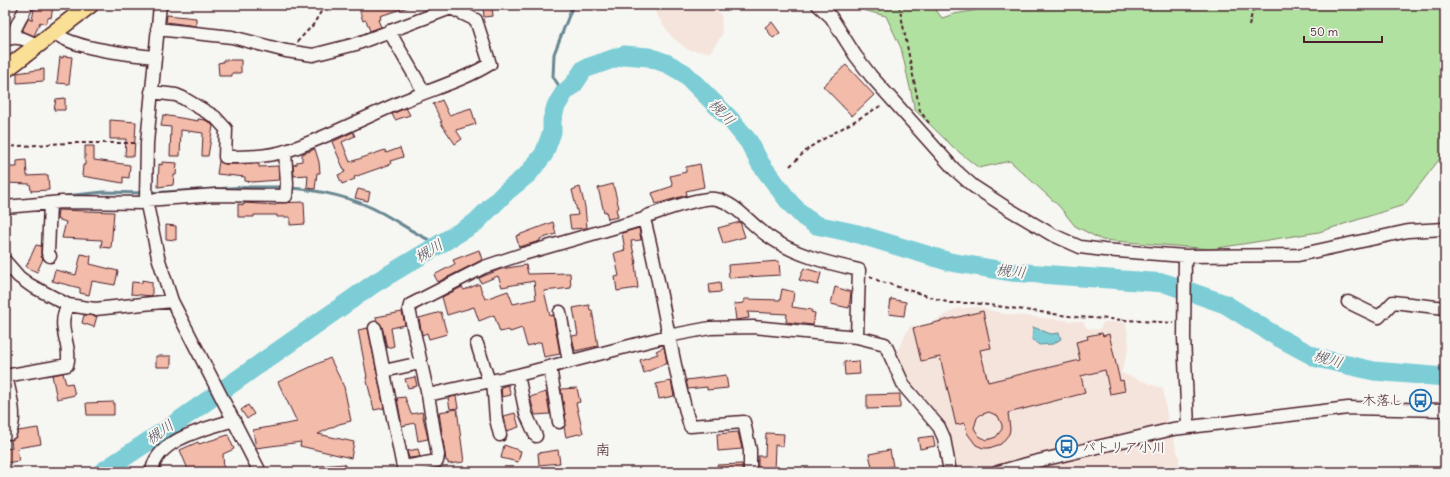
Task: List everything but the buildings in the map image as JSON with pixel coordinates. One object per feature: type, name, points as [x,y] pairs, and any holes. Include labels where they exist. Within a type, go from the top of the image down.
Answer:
[{"type":"main road","points":[[5,70],[90,5]]},
{"type":"street","points":[[27,5],[8,38],[20,38],[36,45]]},
{"type":"street","points":[[160,5],[147,143],[147,201],[158,257],[172,301],[260,472]]},
{"type":"street","points":[[818,5],[831,17],[855,55],[954,169],[973,186],[1051,234],[1080,246],[1185,260],[1298,255],[1408,231],[1445,229]]},
{"type":"street","points":[[151,92],[176,95],[215,117],[226,129],[225,158],[264,155],[286,151],[424,92],[472,75],[490,64],[476,20],[452,8],[356,44],[326,53],[313,55],[286,51],[232,37],[157,30]]},
{"type":"street","points":[[389,31],[424,92]]},
{"type":"street","points":[[54,32],[60,37],[89,46],[154,57]]},
{"type":"street","points":[[5,207],[50,203],[147,201],[216,196],[286,196],[286,151]]},
{"type":"street","points":[[375,328],[404,470],[437,461],[438,455],[428,395],[409,309],[410,305],[484,267],[523,254],[644,219],[648,216],[689,203],[715,199],[729,205],[768,236],[792,250],[859,270],[857,337]]},
{"type":"street","points":[[50,203],[48,252],[50,256]]},
{"type":"street","points":[[644,219],[652,249],[668,336],[682,400],[690,426],[744,422],[750,450],[750,472]]},
{"type":"street","points":[[1185,260],[1188,427]]},
{"type":"street","points":[[5,261],[19,277],[30,285],[68,306],[94,309],[172,301]]},
{"type":"street","points":[[1348,302],[1379,317],[1393,302],[1445,308]]},
{"type":"street","points":[[10,433],[14,423],[11,397],[5,376],[67,365],[69,358],[63,330],[64,313],[68,306]]},
{"type":"street","points":[[560,312],[569,362]]},
{"type":"street","points":[[428,395],[518,375],[668,336],[710,328],[753,328],[857,337],[885,344],[904,386],[939,427],[944,438],[950,472]]},
{"type":"street","points":[[477,344],[491,381],[496,419],[500,435]]},
{"type":"street","points":[[384,371],[420,363]]},
{"type":"street","points":[[550,367],[559,422]]},
{"type":"street","points":[[518,375],[526,414],[536,436]]},
{"type":"street","points":[[998,472],[1173,429],[1348,408],[1445,410]]},
{"type":"street","points":[[152,472],[153,464],[157,458],[177,440],[232,416]]},
{"type":"path","points":[[286,51],[295,45],[313,25],[325,5]]},
{"type":"path","points":[[899,5],[920,111],[933,128]]},
{"type":"path","points":[[1249,26],[1254,5]]},
{"type":"path","points":[[790,166],[810,147],[881,106],[890,97]]},
{"type":"path","points":[[5,147],[67,143],[147,143]]},
{"type":"path","points":[[859,270],[879,281],[950,303],[974,303],[1076,317],[1185,321]]},
{"type":"shaded area","points":[[704,5],[717,11],[721,15],[722,35],[710,52],[688,50],[671,36],[651,6]]},
{"type":"shaded area","name":"パトリア小川","points":[[978,307],[1005,314],[1083,322],[1087,328],[1099,330],[1104,322],[1126,322],[1129,347],[1121,373],[1163,389],[1168,422],[1179,457],[1179,472],[955,472],[950,433],[903,372],[896,353],[910,326],[929,325],[955,309]]},
{"type":"green space","points":[[860,5],[932,5],[942,18],[954,14],[1006,5],[1445,5],[1445,152],[1404,205],[1319,232],[1211,249],[1102,240],[1075,226],[1059,206],[1010,161],[979,168],[954,148],[915,110],[901,48],[886,16],[863,10]]},
{"type":"water","points":[[1033,327],[1051,334],[1059,333],[1061,339],[1053,344],[1039,345],[1032,339]]},
{"type":"waterway","points":[[564,93],[553,77],[554,54],[573,5]]},
{"type":"waterway","name":"槻川","points":[[102,472],[167,429],[375,283],[475,223],[506,192],[528,174],[544,154],[552,132],[552,120],[556,106],[564,93],[574,84],[584,69],[624,55],[649,57],[668,64],[684,73],[731,120],[749,142],[760,163],[790,203],[804,217],[816,225],[858,234],[950,262],[1011,272],[1165,283],[1225,304],[1276,336],[1317,358],[1374,371],[1445,377]]},
{"type":"waterway","points":[[148,193],[246,187],[284,187]]},
{"type":"waterway","points":[[290,188],[325,193],[360,203],[382,213],[430,241],[438,244]]},
{"type":"waterway","points":[[65,196],[104,192],[143,193]]},
{"type":"place","name":"木落し","points":[[1420,400]]},
{"type":"place","name":"パトリア小川","points":[[1066,447]]},
{"type":"district","name":"南","points":[[603,450]]}]
